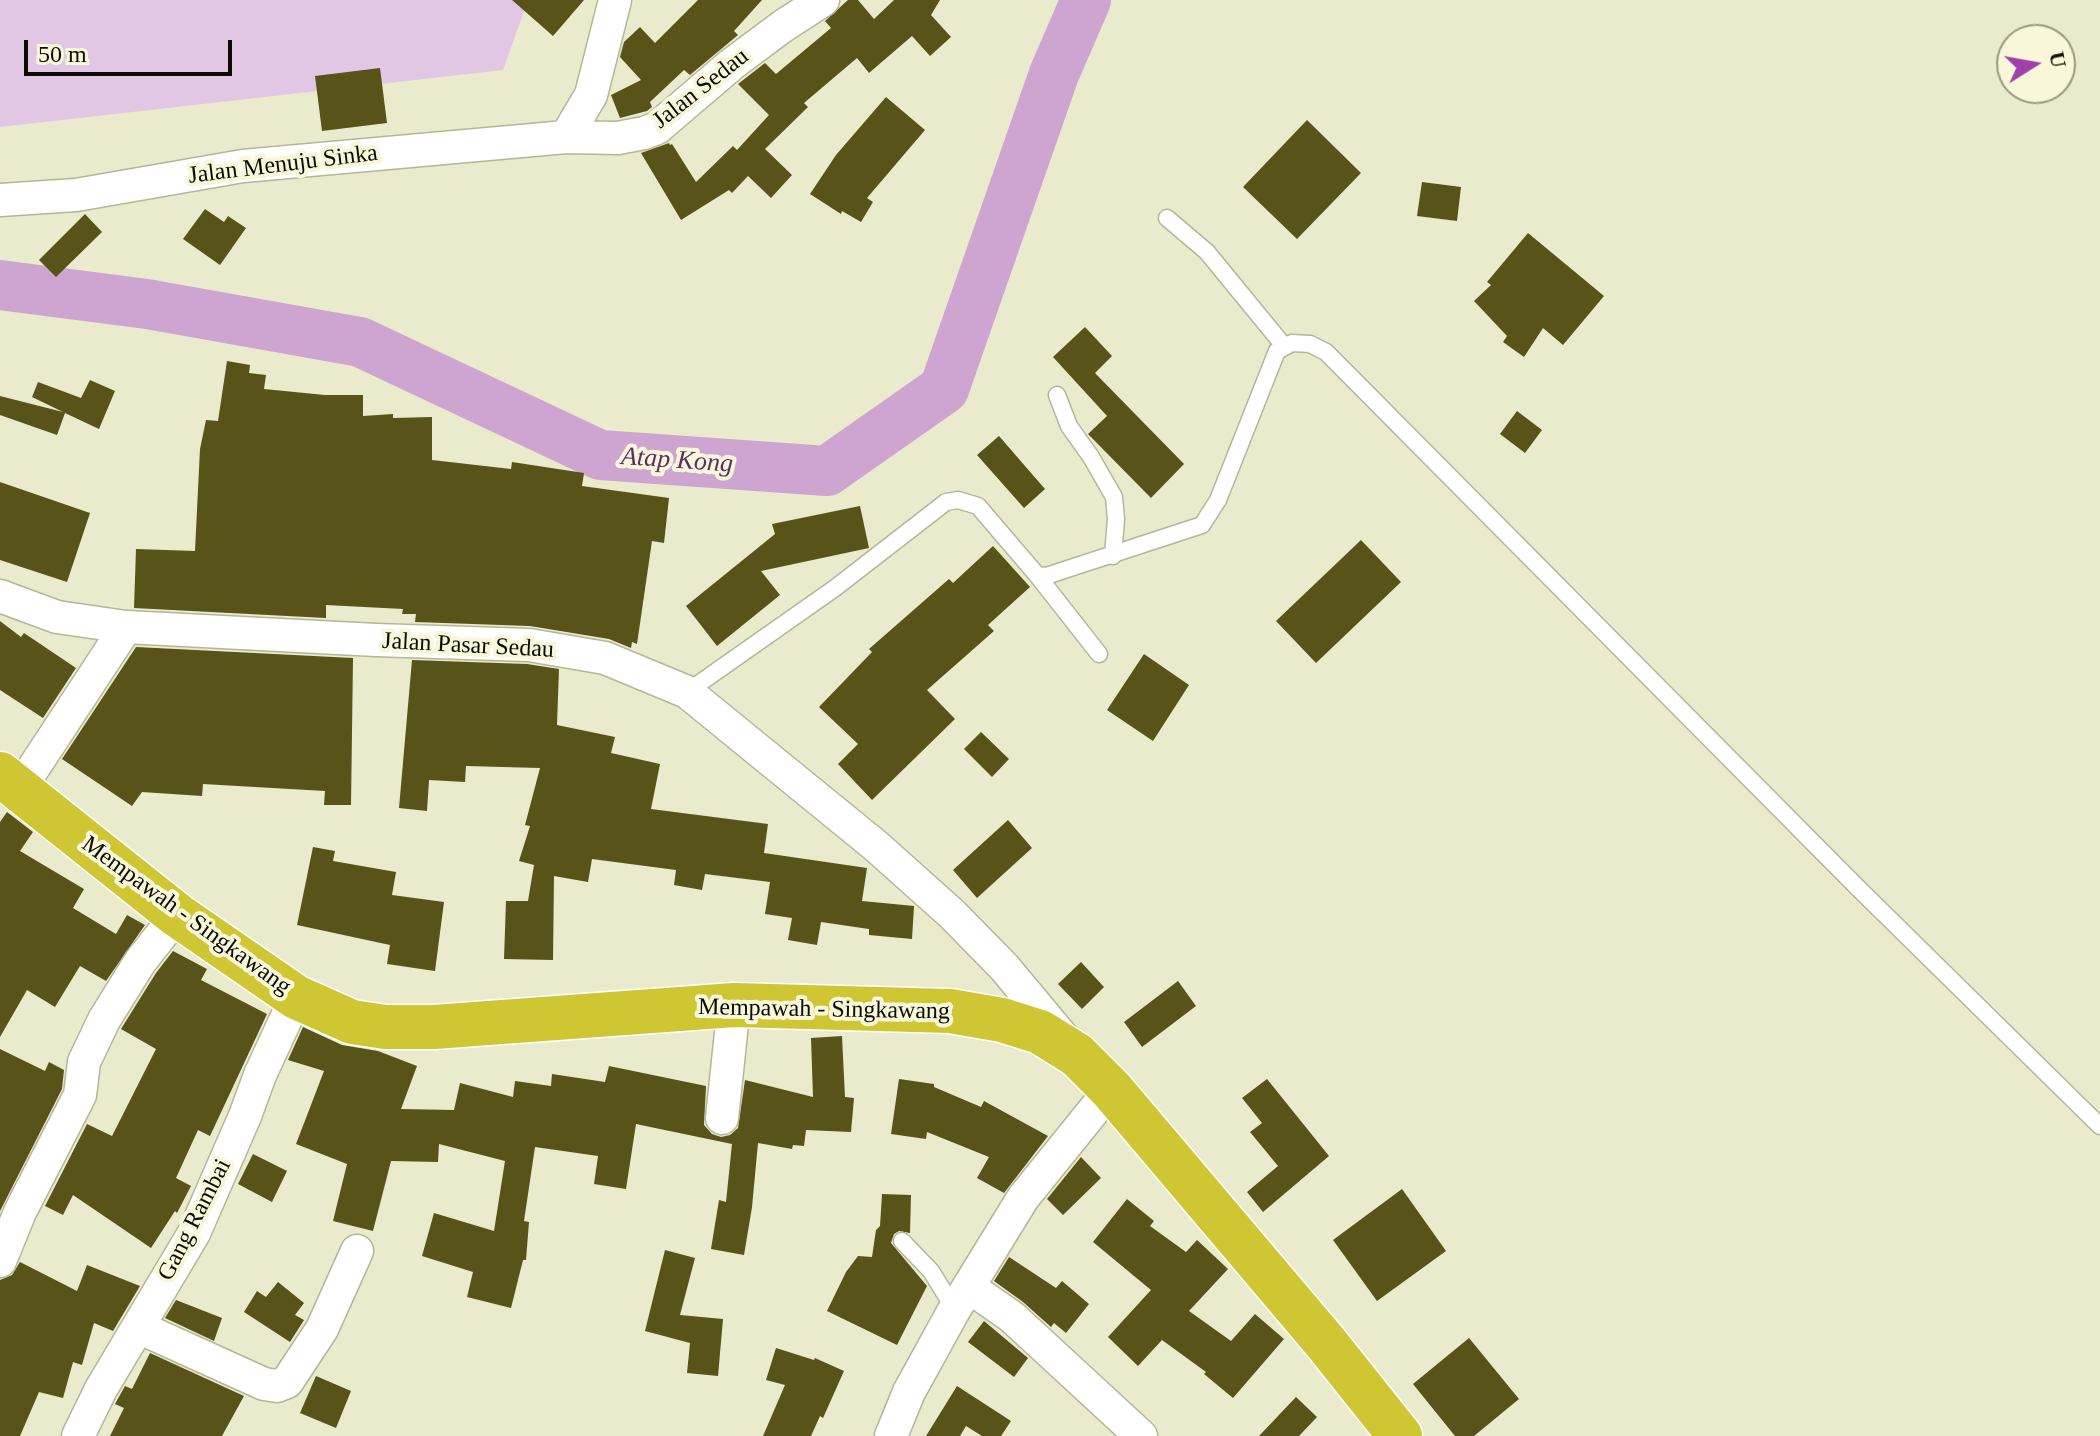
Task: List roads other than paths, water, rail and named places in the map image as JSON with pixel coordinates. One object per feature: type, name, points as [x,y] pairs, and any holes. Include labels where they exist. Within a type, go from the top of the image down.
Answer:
[{"type":"highway","name":"Mempawah - Singkawang","points":[[9,782],[177,915],[296,997],[352,1022],[385,1027],[449,1026],[734,1005],[950,1011],[1002,1020],[1040,1032],[1077,1055],[1111,1089],[1326,1343],[1400,1436]]},
{"type":"street","points":[[566,137],[591,95],[615,0]]},
{"type":"street","name":"Jalan Sedau","points":[[566,137],[618,138],[657,128],[732,64],[823,0]]},
{"type":"street","name":"Jalan Menuju Sinka","points":[[0,200],[76,195],[243,166],[566,137]]},
{"type":"street","name":"Jalan Pasar Sedau","points":[[0,596],[57,617],[126,627],[529,645],[605,658],[687,692],[876,846],[952,914],[1004,967],[1077,1055]]},
{"type":"street","points":[[9,782],[126,627]]},
{"type":"street","points":[[0,1261],[20,1212],[80,1095],[81,1070],[104,1020],[140,962],[177,915]]},
{"type":"street","name":"Gang Rambai","points":[[78,1436],[101,1389],[194,1233],[296,997]]},
{"type":"street","points":[[722,1118],[734,1005]]},
{"type":"street","points":[[891,1436],[909,1392],[1023,1198],[1111,1089]]},
{"type":"street","points":[[138,1327],[264,1384],[277,1386],[287,1382],[322,1329],[357,1251]]},
{"type":"street","points":[[962,1298],[1012,1317],[1141,1436]]},
{"type":"lane","points":[[1167,218],[1207,252],[1284,346]]},
{"type":"lane","points":[[1037,575],[1056,575],[1202,525],[1218,500],[1277,351],[1302,342],[1326,352],[1858,888],[2100,1126]]},
{"type":"lane","points":[[1057,395],[1069,426],[1114,497],[1113,556]]},
{"type":"lane","points":[[687,692],[835,588],[946,502],[958,500],[978,506],[1099,654]]},
{"type":"lane","points":[[902,1241],[962,1298]]},
{"type":"waterway","name":"Atap Kong","points":[[0,285],[147,304],[360,342],[600,455],[827,471],[944,389],[1054,74],[1086,0]]}]
